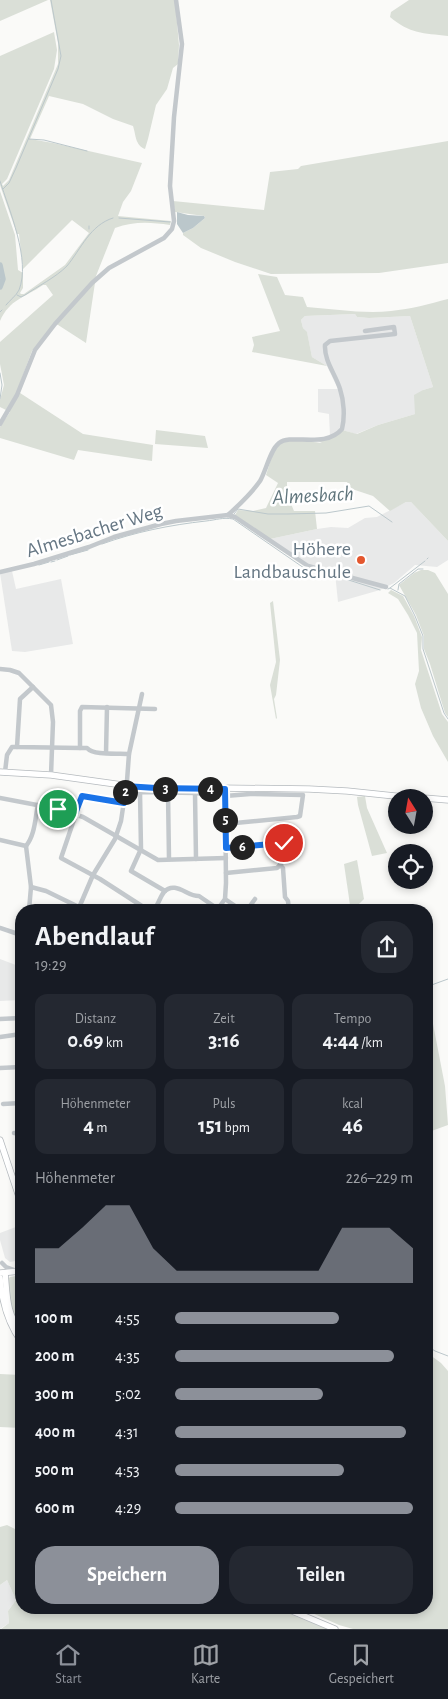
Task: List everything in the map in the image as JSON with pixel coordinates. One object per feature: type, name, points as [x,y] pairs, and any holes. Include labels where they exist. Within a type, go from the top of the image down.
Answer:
[{"type":"main road","points":[[2,772],[51,775],[125,786],[156,788],[346,790],[388,795]]},
{"type":"main road","points":[[433,799],[448,800]]},
{"type":"main road","points":[[0,1140],[15,1183]]},
{"type":"main road","points":[[2,1274],[15,1272]]},
{"type":"main road","points":[[2,1274],[0,1287],[7,1315],[15,1329]]},
{"type":"main road","points":[[2,1274],[9,1307],[15,1322]]},
{"type":"main road","points":[[299,1614],[335,1629]]},
{"type":"street","points":[[0,424],[18,395],[36,350],[56,324],[92,283],[109,268],[164,238],[172,228],[174,221],[170,186],[174,117],[182,44],[176,0]]},
{"type":"street","points":[[228,515],[245,500],[258,483],[278,443],[285,440],[319,440],[334,435],[342,429],[341,390],[325,354],[325,345],[330,342],[395,334],[394,327],[365,330]]},
{"type":"street","points":[[228,515],[235,517],[308,566],[386,587]]},
{"type":"street","name":"Almesbacher Weg","points":[[0,572],[34,564],[114,537],[161,524],[228,515]]},
{"type":"street","points":[[0,670],[10,670],[19,673],[53,709],[51,775]]},
{"type":"street","points":[[17,747],[20,699],[33,687]]},
{"type":"street","points":[[81,904],[93,875],[116,835],[121,821],[129,754],[142,694]]},
{"type":"street","points":[[80,748],[81,708],[85,706],[155,709]]},
{"type":"street","points":[[106,753],[107,707]]},
{"type":"street","points":[[2,772],[7,755],[12,747],[87,748],[90,752],[96,753],[129,754]]},
{"type":"street","points":[[221,904],[225,900],[226,873],[225,789]]},
{"type":"street","points":[[165,891],[131,871],[141,849],[140,792],[225,796],[250,794],[303,795],[300,816],[225,824]]},
{"type":"street","points":[[168,793],[169,859]]},
{"type":"street","points":[[195,794],[196,858]]},
{"type":"street","points":[[124,803],[82,796],[61,858],[93,875],[139,904]]},
{"type":"street","points":[[0,798],[75,814],[116,835],[158,860],[226,858]]},
{"type":"street","points":[[26,846],[30,842],[34,829],[38,805]]},
{"type":"street","points":[[0,840],[26,846]]},
{"type":"street","points":[[226,848],[290,844],[280,865],[276,868],[226,873]]},
{"type":"street","points":[[26,846],[31,886],[30,904]]},
{"type":"street","points":[[280,865],[282,868],[285,897],[288,904]]},
{"type":"street","points":[[31,886],[46,891],[71,904]]},
{"type":"street","points":[[157,904],[165,891],[178,888],[193,897],[199,896],[210,904]]},
{"type":"street","points":[[251,904],[255,898]]},
{"type":"street","points":[[225,900],[232,904]]},
{"type":"street","points":[[0,928],[15,933]]},
{"type":"street","points":[[0,1019],[15,1018]]},
{"type":"street","points":[[0,1037],[15,1035]]},
{"type":"street","points":[[0,1068],[15,1067]]},
{"type":"street","points":[[4,1104],[15,1103]]},
{"type":"street","points":[[1,1261],[10,1269],[15,1270]]},
{"type":"street","points":[[1,1261],[2,1274]]},
{"type":"shaded area","points":[[0,0],[48,0],[0,21]]},
{"type":"shaded area","points":[[50,0],[175,0],[179,45],[178,64],[173,68],[167,89],[156,105],[145,149],[139,145],[133,126],[113,119],[83,104],[49,96],[30,139],[142,163],[131,191],[123,202],[118,216],[171,221],[170,225],[142,223],[115,228],[96,276],[86,343],[55,323],[32,351],[17,391],[83,434],[153,445],[152,461],[78,450],[74,460],[0,438],[0,427],[10,412],[0,407],[4,385],[0,364],[0,342],[53,295],[46,285],[43,285],[13,303],[0,321],[0,191],[15,235],[18,270],[23,273],[21,294],[24,294],[65,265],[89,233],[72,220],[23,269],[19,234],[17,234],[0,185],[0,56],[54,32],[57,50],[54,69],[7,179],[2,184],[3,186],[9,180],[58,64],[58,43]]},
{"type":"shaded area","points":[[409,0],[448,0],[448,36],[411,30],[390,17],[391,12]]},
{"type":"shaded area","points":[[448,141],[448,263],[379,273],[271,274],[201,248],[183,235],[183,233],[193,228],[205,218],[204,216],[175,212],[173,201],[264,210],[270,172],[298,169],[301,166]]},
{"type":"shaded area","points":[[177,212],[204,216],[205,218],[193,228],[183,233],[177,224]]},
{"type":"shaded area","points":[[258,274],[277,277],[285,295],[303,297],[307,307],[381,312],[413,308],[448,299],[448,541],[411,502],[406,502],[390,511],[373,496],[352,489],[347,482],[287,482],[287,494],[294,511],[315,511],[317,529],[270,539],[235,515],[238,510],[253,511],[266,508],[278,483],[266,475],[273,454],[280,444],[291,440],[322,443],[314,439],[330,436],[342,430],[357,434],[378,425],[415,414],[414,395],[433,387],[410,316],[369,318],[357,317],[355,314],[305,316],[301,320],[303,328],[307,332],[312,357],[327,366],[252,352],[254,345],[252,337],[280,331]]},
{"type":"shaded area","points":[[355,314],[357,317],[369,318],[410,316],[433,387],[423,390],[415,414],[356,434],[342,430],[330,436],[329,414],[318,412],[318,389],[338,389],[327,366],[312,357],[307,333],[303,328],[301,320],[305,316]]},
{"type":"shaded area","points":[[156,430],[205,436],[208,448],[155,444]]},
{"type":"shaded area","points":[[406,502],[411,502],[448,541],[448,560],[437,567],[415,565],[394,583],[380,590],[338,602],[335,573],[307,564],[270,539],[331,527],[348,528],[365,518],[377,517]]},
{"type":"shaded area","points":[[421,570],[435,573],[448,594],[448,717],[424,649],[424,636],[416,615],[399,585]]},
{"type":"shaded area","points":[[12,571],[16,589],[61,579],[73,644],[25,652],[12,651],[0,573]]},
{"type":"shaded area","points":[[391,590],[403,596],[414,616],[422,637],[421,650],[442,714],[448,722],[448,762],[433,736],[421,708],[415,684],[419,671],[417,633],[398,599],[388,593]]},
{"type":"shaded area","points":[[273,601],[280,660],[274,699],[276,719],[270,685],[276,662],[270,603]]},
{"type":"shaded area","points":[[365,796],[367,808],[387,853],[372,856],[357,797]]},
{"type":"shaded area","points":[[357,860],[364,899],[359,904],[350,904],[344,864]]},
{"type":"shaded area","points":[[0,959],[15,965],[15,1000],[0,1001]]},
{"type":"shaded area","points":[[433,1024],[445,1086],[448,1125],[433,1130]]},
{"type":"shaded area","points":[[15,1227],[15,1261],[10,1262],[5,1258],[0,1233]]},
{"type":"shaded area","points":[[15,1276],[15,1318],[11,1311],[8,1279]]},
{"type":"shaded area","points":[[433,1357],[448,1371],[448,1629],[353,1629],[314,1614],[433,1614]]},
{"type":"shaded area","points":[[0,1374],[15,1375],[15,1428],[0,1427]]},
{"type":"shaded area","points":[[7,1525],[15,1529],[15,1598],[7,1580],[0,1585],[0,1527]]},
{"type":"shaded area","points":[[7,1580],[15,1601],[8,1611],[9,1623],[0,1629],[0,1585]]},
{"type":"shaded area","points":[[15,1601],[15,1614],[291,1614],[327,1629],[1,1629],[9,1623],[8,1611]]},
{"type":"waterway","points":[[3,189],[9,183],[16,168],[58,69],[61,56],[51,0]]},
{"type":"waterway","points":[[29,139],[44,140],[87,151]]},
{"type":"waterway","points":[[0,181],[21,250],[22,264],[22,278],[19,290],[6,305]]},
{"type":"waterway","points":[[17,295],[21,297],[25,295],[67,266],[92,232],[105,221],[113,218]]},
{"type":"waterway","points":[[119,218],[170,222]]},
{"type":"waterway","points":[[0,265],[3,279],[0,287]]},
{"type":"waterway","points":[[0,373],[2,385],[0,399]]},
{"type":"waterway","name":"Almesbach","points":[[234,514],[238,509],[268,514],[287,514],[326,513],[369,506],[392,522]]},
{"type":"waterway","name":"Almesbach","points":[[102,544],[166,527],[229,518],[304,568],[333,575]]},
{"type":"waterway","name":"Almesbach","points":[[70,555],[88,550]]},
{"type":"waterway","name":"Almesbach","points":[[57,560],[68,556]]},
{"type":"waterway","name":"Almesbach","points":[[51,562],[55,561]]},
{"type":"waterway","name":"Almesbach","points":[[390,588],[425,561]]},
{"type":"waterway","name":"Almesbach","points":[[39,565],[49,562]]},
{"type":"waterway","name":"Almesbach","points":[[398,590],[399,584],[418,569],[423,569]]},
{"type":"waterway","points":[[336,576],[380,590]]},
{"type":"waterway","name":"Almesbach","points":[[388,589],[390,588],[405,596],[415,616],[423,636],[423,649],[444,713],[448,719]]},
{"type":"waterway","points":[[433,984],[448,979]]},
{"type":"waterway","points":[[433,1350],[448,1356]]},
{"type":"place","name":"Höhere Landbauschule","points":[[361,560]]},
{"type":"route","points":[[58,809],[75,814],[82,796],[124,803],[125,786],[225,789],[226,848],[284,843]]}]
